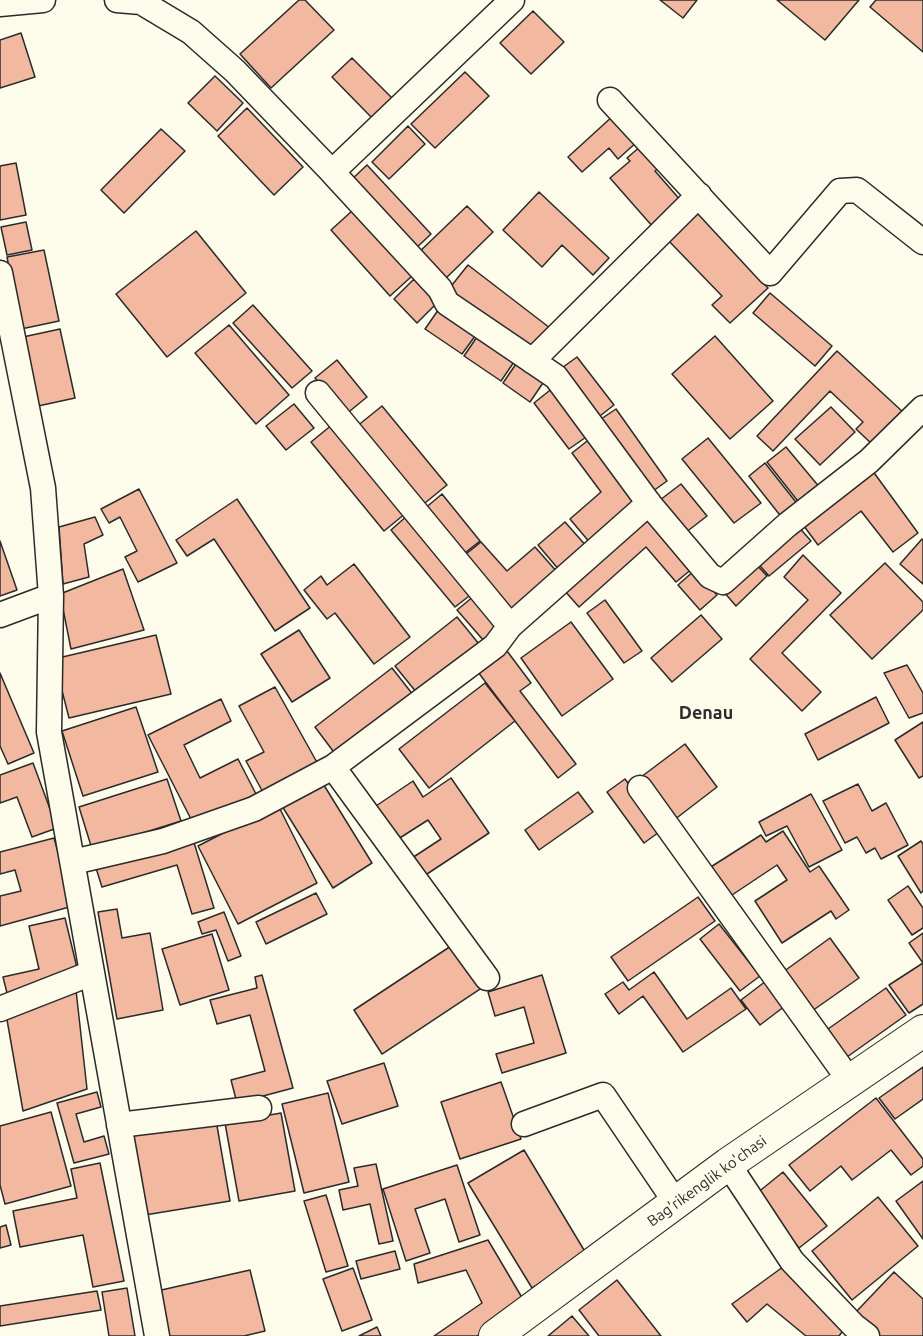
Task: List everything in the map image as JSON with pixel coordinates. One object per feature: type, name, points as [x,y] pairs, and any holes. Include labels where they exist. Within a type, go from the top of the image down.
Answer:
[{"type":"main road","name":"Bag'rikenglik ko'chasi","points":[[495,1336],[728,1164],[923,1031]]},
{"type":"street","points":[[0,4],[43,0]]},
{"type":"street","points":[[117,0],[141,2],[191,32],[235,71],[332,172],[440,289],[447,303],[556,377],[649,503],[710,576],[723,582],[787,525],[869,461],[923,408]]},
{"type":"street","points":[[332,172],[512,0]]},
{"type":"street","points":[[610,100],[770,273],[840,190],[858,190],[923,242]]},
{"type":"street","points":[[532,361],[699,195]]},
{"type":"street","points":[[0,273],[43,488],[51,596],[49,732],[157,1336]]},
{"type":"street","points":[[318,393],[510,626]]},
{"type":"street","points":[[73,862],[163,841],[254,809],[333,767],[495,646],[510,626],[649,503]]},
{"type":"street","points":[[0,615],[51,596]]},
{"type":"street","points":[[333,767],[487,978]]},
{"type":"street","points":[[640,788],[850,1081]]},
{"type":"street","points":[[0,1009],[92,973]]},
{"type":"street","points":[[524,1124],[603,1095],[676,1203]]},
{"type":"street","points":[[119,1125],[259,1108]]},
{"type":"street","points":[[728,1164],[792,1261],[854,1326],[867,1336]]},
{"type":"building","points":[[299,0],[305,0],[334,30],[271,88],[240,54]]},
{"type":"building","points":[[660,0],[697,0],[683,18]]},
{"type":"building","points":[[777,0],[859,0],[825,40]]},
{"type":"building","points":[[876,0],[923,0],[923,52],[870,7]]},
{"type":"building","points":[[533,11],[564,42],[531,74],[500,43]]},
{"type":"building","points":[[21,33],[35,77],[0,88],[0,40]]},
{"type":"building","points":[[352,58],[394,100],[374,120],[332,77]]},
{"type":"building","points":[[465,72],[489,96],[435,148],[411,124]]},
{"type":"building","points":[[215,76],[243,103],[217,131],[188,103]]},
{"type":"building","points":[[247,108],[303,167],[274,195],[218,136]]},
{"type":"building","points":[[614,115],[638,141],[618,159],[609,148],[582,172],[568,157]]},
{"type":"building","points":[[408,126],[425,144],[389,179],[372,162]]},
{"type":"building","points":[[161,129],[185,151],[124,213],[101,190]]},
{"type":"building","points":[[642,145],[661,166],[655,171],[682,202],[653,227],[610,178],[630,161],[627,158]]},
{"type":"building","points":[[16,163],[26,215],[0,220],[0,166]]},
{"type":"building","points":[[367,165],[431,234],[413,251],[349,182]]},
{"type":"building","points":[[539,192],[609,258],[593,275],[562,245],[542,267],[503,230]]},
{"type":"building","points":[[467,206],[493,232],[441,283],[415,256]]},
{"type":"building","points":[[695,209],[768,288],[730,323],[712,305],[722,296],[665,237]]},
{"type":"building","points":[[353,210],[412,276],[390,296],[331,230]]},
{"type":"building","points":[[26,222],[32,250],[7,255],[1,227]]},
{"type":"building","points":[[196,231],[246,293],[167,357],[116,294]]},
{"type":"building","points":[[44,250],[59,321],[21,329],[7,257]]},
{"type":"building","points":[[468,265],[550,328],[531,353],[448,290]]},
{"type":"building","points":[[414,279],[437,303],[417,323],[394,299]]},
{"type":"building","points":[[770,293],[832,346],[815,366],[753,313]]},
{"type":"building","points":[[253,305],[312,371],[292,388],[233,323]]},
{"type":"building","points":[[441,306],[478,332],[462,354],[425,329]]},
{"type":"building","points":[[229,325],[289,395],[256,424],[195,353]]},
{"type":"building","points":[[60,329],[75,398],[38,406],[23,337]]},
{"type":"building","points":[[479,334],[516,359],[501,381],[464,356]]},
{"type":"building","points":[[715,336],[773,401],[730,439],[672,374]]},
{"type":"building","points":[[837,351],[904,413],[873,445],[856,429],[863,422],[830,391],[773,451],[757,436]]},
{"type":"building","points":[[577,357],[614,405],[596,419],[559,370]]},
{"type":"building","points":[[337,360],[367,397],[345,415],[315,378]]},
{"type":"building","points":[[518,361],[545,380],[530,402],[503,383]]},
{"type":"building","points":[[554,387],[589,435],[569,449],[534,403]]},
{"type":"building","points":[[294,404],[314,428],[286,450],[266,426]]},
{"type":"building","points":[[382,406],[447,485],[420,507],[356,427]]},
{"type":"building","points":[[831,407],[855,432],[820,465],[795,439]]},
{"type":"building","points":[[616,409],[667,481],[649,494],[598,421]]},
{"type":"building","points":[[333,424],[406,513],[384,531],[311,442]]},
{"type":"building","points":[[591,438],[640,502],[591,544],[570,519],[601,492],[572,453]]},
{"type":"building","points":[[708,438],[761,503],[734,523],[682,459]]},
{"type":"building","points":[[786,447],[821,489],[801,505],[767,462]]},
{"type":"building","points":[[765,463],[799,506],[783,519],[749,476]]},
{"type":"building","points":[[872,470],[918,533],[893,552],[861,511],[818,545],[801,522]]},
{"type":"building","points":[[681,484],[707,516],[685,533],[660,500]]},
{"type":"building","points":[[139,489],[177,563],[138,582],[125,557],[137,551],[120,517],[109,523],[101,509]]},
{"type":"building","points":[[442,494],[480,541],[461,556],[423,510]]},
{"type":"building","points":[[237,499],[310,608],[275,631],[214,539],[187,556],[176,540]]},
{"type":"building","points":[[648,514],[693,568],[676,582],[646,547],[579,607],[564,590]]},
{"type":"building","points":[[408,515],[473,593],[455,607],[391,530]]},
{"type":"building","points":[[95,517],[103,535],[84,544],[89,577],[63,584],[59,527]]},
{"type":"building","points":[[565,522],[588,548],[560,571],[538,545]]},
{"type":"building","points":[[797,525],[811,541],[769,576],[755,560]]},
{"type":"building","points":[[923,540],[923,584],[900,564]]},
{"type":"building","points":[[0,541],[17,590],[0,596]]},
{"type":"building","points":[[481,542],[507,571],[535,547],[558,573],[509,615],[461,558]]},
{"type":"building","points":[[803,555],[841,593],[782,653],[821,692],[802,711],[750,659],[808,600],[784,577]]},
{"type":"building","points":[[754,562],[767,576],[736,606],[723,591]]},
{"type":"building","points":[[885,563],[923,602],[923,610],[872,659],[830,615]]},
{"type":"building","points":[[354,564],[410,637],[374,664],[335,613],[327,619],[304,590],[321,576],[327,585]]},
{"type":"building","points":[[123,569],[144,630],[71,649],[60,594]]},
{"type":"building","points":[[695,570],[717,595],[700,610],[678,585]]},
{"type":"building","points":[[474,596],[500,626],[484,641],[457,610]]},
{"type":"building","points":[[605,600],[642,651],[624,663],[587,613]]},
{"type":"building","points":[[701,615],[722,639],[672,682],[651,658]]},
{"type":"building","points":[[457,617],[479,644],[417,693],[395,666]]},
{"type":"building","points":[[571,622],[613,679],[562,716],[521,658]]},
{"type":"building","points":[[299,630],[330,678],[292,702],[261,654]]},
{"type":"building","points":[[156,635],[171,694],[69,718],[54,659]]},
{"type":"building","points":[[507,651],[531,683],[520,691],[576,764],[558,778],[478,672]]},
{"type":"building","points":[[907,665],[923,693],[923,713],[909,718],[884,673]]},
{"type":"building","points":[[392,668],[414,696],[336,755],[315,727]]},
{"type":"building","points":[[0,673],[34,753],[8,764],[0,746]]},
{"type":"building","points":[[485,683],[515,721],[429,788],[399,749]]},
{"type":"building","points":[[275,687],[319,766],[265,796],[246,761],[264,752],[239,706]]},
{"type":"building","points":[[876,697],[889,723],[818,760],[805,734]]},
{"type":"building","points":[[221,699],[231,721],[184,745],[200,778],[238,759],[256,794],[194,825],[148,735]]},
{"type":"building","points":[[136,707],[158,772],[83,796],[62,731]]},
{"type":"building","points":[[923,722],[923,776],[919,778],[895,740]]},
{"type":"building","points":[[685,744],[717,787],[674,820],[641,777]]},
{"type":"building","points":[[33,763],[57,828],[32,837],[17,797],[0,803],[0,775]]},
{"type":"building","points":[[451,778],[489,833],[421,878],[409,860],[441,839],[428,820],[395,841],[373,808],[413,781],[423,797]]},
{"type":"building","points":[[167,779],[181,821],[92,849],[79,807]]},
{"type":"building","points":[[625,779],[662,830],[644,843],[607,792]]},
{"type":"building","points":[[322,782],[372,863],[333,888],[282,806]]},
{"type":"building","points":[[858,784],[872,811],[886,803],[908,845],[881,859],[875,848],[866,853],[857,837],[845,843],[823,801]]},
{"type":"building","points":[[578,792],[593,812],[539,850],[525,830]]},
{"type":"building","points":[[811,794],[842,850],[809,867],[787,826],[766,836],[759,822]]},
{"type":"building","points":[[278,805],[317,883],[238,924],[198,846]]},
{"type":"building","points":[[783,831],[810,872],[819,866],[849,910],[836,919],[831,911],[782,943],[755,901],[787,880],[777,865],[726,899],[706,870],[761,835],[766,842]]},
{"type":"building","points":[[192,836],[214,908],[192,914],[177,865],[102,887],[95,865]]},
{"type":"building","points":[[54,838],[73,906],[0,926],[0,896],[21,891],[15,870],[0,874],[0,852]]},
{"type":"building","points":[[921,841],[923,844],[923,891],[921,893],[898,856]]},
{"type":"building","points":[[908,886],[923,908],[923,928],[912,935],[888,900]]},
{"type":"building","points":[[316,893],[327,914],[266,944],[256,922]]},
{"type":"building","points":[[698,897],[715,921],[628,981],[611,957]]},
{"type":"building","points":[[117,909],[122,938],[150,933],[163,1010],[117,1019],[98,912]]},
{"type":"building","points":[[224,912],[241,956],[228,961],[216,930],[202,934],[198,922]]},
{"type":"building","points":[[65,918],[79,976],[7,993],[3,977],[39,969],[29,926]]},
{"type":"building","points":[[719,924],[760,976],[740,991],[700,939]]},
{"type":"building","points":[[923,933],[923,963],[909,943]]},
{"type":"building","points":[[212,934],[229,990],[180,1005],[162,949]]},
{"type":"building","points":[[830,938],[859,978],[812,1011],[783,972]]},
{"type":"building","points":[[454,944],[483,987],[382,1054],[354,1010]]},
{"type":"building","points":[[923,963],[923,1004],[909,1013],[889,985]]},
{"type":"building","points":[[654,972],[687,1019],[731,988],[746,1009],[683,1052],[643,996],[619,1014],[605,994],[623,982],[629,990]]},
{"type":"building","points":[[262,975],[293,1088],[237,1103],[231,1080],[265,1071],[250,1015],[217,1024],[210,1000],[257,988],[255,977]]},
{"type":"building","points":[[542,975],[566,1053],[502,1073],[496,1054],[534,1043],[524,1007],[495,1016],[488,992]]},
{"type":"building","points":[[766,981],[785,1006],[760,1025],[741,1000]]},
{"type":"building","points":[[886,988],[906,1015],[847,1057],[828,1029]]},
{"type":"building","points":[[76,990],[87,1089],[23,1111],[6,1014]]},
{"type":"building","points":[[384,1063],[398,1106],[342,1124],[327,1081]]},
{"type":"building","points":[[923,1067],[923,1099],[895,1119],[879,1098]]},
{"type":"building","points":[[501,1082],[521,1139],[460,1159],[441,1102]]},
{"type":"building","points":[[97,1092],[101,1107],[76,1114],[84,1142],[104,1136],[109,1154],[74,1163],[57,1103]]},
{"type":"building","points":[[328,1093],[349,1182],[304,1193],[282,1104]]},
{"type":"building","points":[[876,1098],[923,1159],[923,1166],[911,1175],[891,1150],[852,1180],[841,1166],[810,1191],[789,1165]]},
{"type":"building","points":[[51,1112],[71,1186],[5,1204],[0,1185],[0,1126]]},
{"type":"building","points":[[281,1113],[295,1191],[239,1201],[225,1123]]},
{"type":"building","points":[[216,1120],[230,1201],[145,1215],[132,1134]]},
{"type":"building","points":[[524,1150],[587,1255],[532,1288],[468,1183]]},
{"type":"building","points":[[100,1163],[124,1281],[93,1287],[83,1235],[20,1247],[13,1211],[77,1198],[71,1169]]},
{"type":"building","points":[[376,1164],[393,1241],[379,1244],[370,1204],[343,1210],[339,1190],[358,1186],[354,1168]]},
{"type":"building","points":[[457,1165],[480,1235],[459,1242],[445,1199],[415,1209],[430,1253],[406,1261],[383,1189]]},
{"type":"building","points":[[783,1172],[827,1226],[799,1248],[756,1194]]},
{"type":"building","points":[[923,1181],[923,1239],[896,1201]]},
{"type":"building","points":[[326,1195],[348,1266],[326,1272],[304,1201]]},
{"type":"building","points":[[878,1197],[918,1246],[852,1300],[812,1251]]},
{"type":"building","points":[[6,1225],[11,1245],[0,1248],[0,1227]]},
{"type":"building","points":[[488,1240],[524,1301],[477,1336],[434,1336],[482,1303],[466,1270],[418,1283],[414,1264]]},
{"type":"building","points":[[395,1251],[400,1269],[361,1279],[356,1261]]},
{"type":"building","points":[[787,1264],[845,1328],[839,1336],[806,1336],[767,1304],[747,1322],[732,1304]]},
{"type":"building","points":[[353,1268],[372,1320],[342,1331],[323,1279]]},
{"type":"building","points":[[250,1270],[265,1331],[244,1336],[167,1336],[157,1291]]},
{"type":"building","points":[[894,1272],[923,1299],[923,1336],[879,1336],[855,1313]]},
{"type":"building","points":[[617,1280],[661,1336],[599,1336],[579,1310]]},
{"type":"building","points":[[127,1288],[135,1336],[109,1336],[102,1292]]},
{"type":"building","points":[[97,1291],[101,1310],[0,1326],[0,1306]]},
{"type":"building","points":[[572,1316],[589,1336],[548,1336]]},
{"type":"building","points":[[377,1327],[381,1336],[359,1336]]},
{"type":"district","name":"Denau","points":[[706,713]]}]
